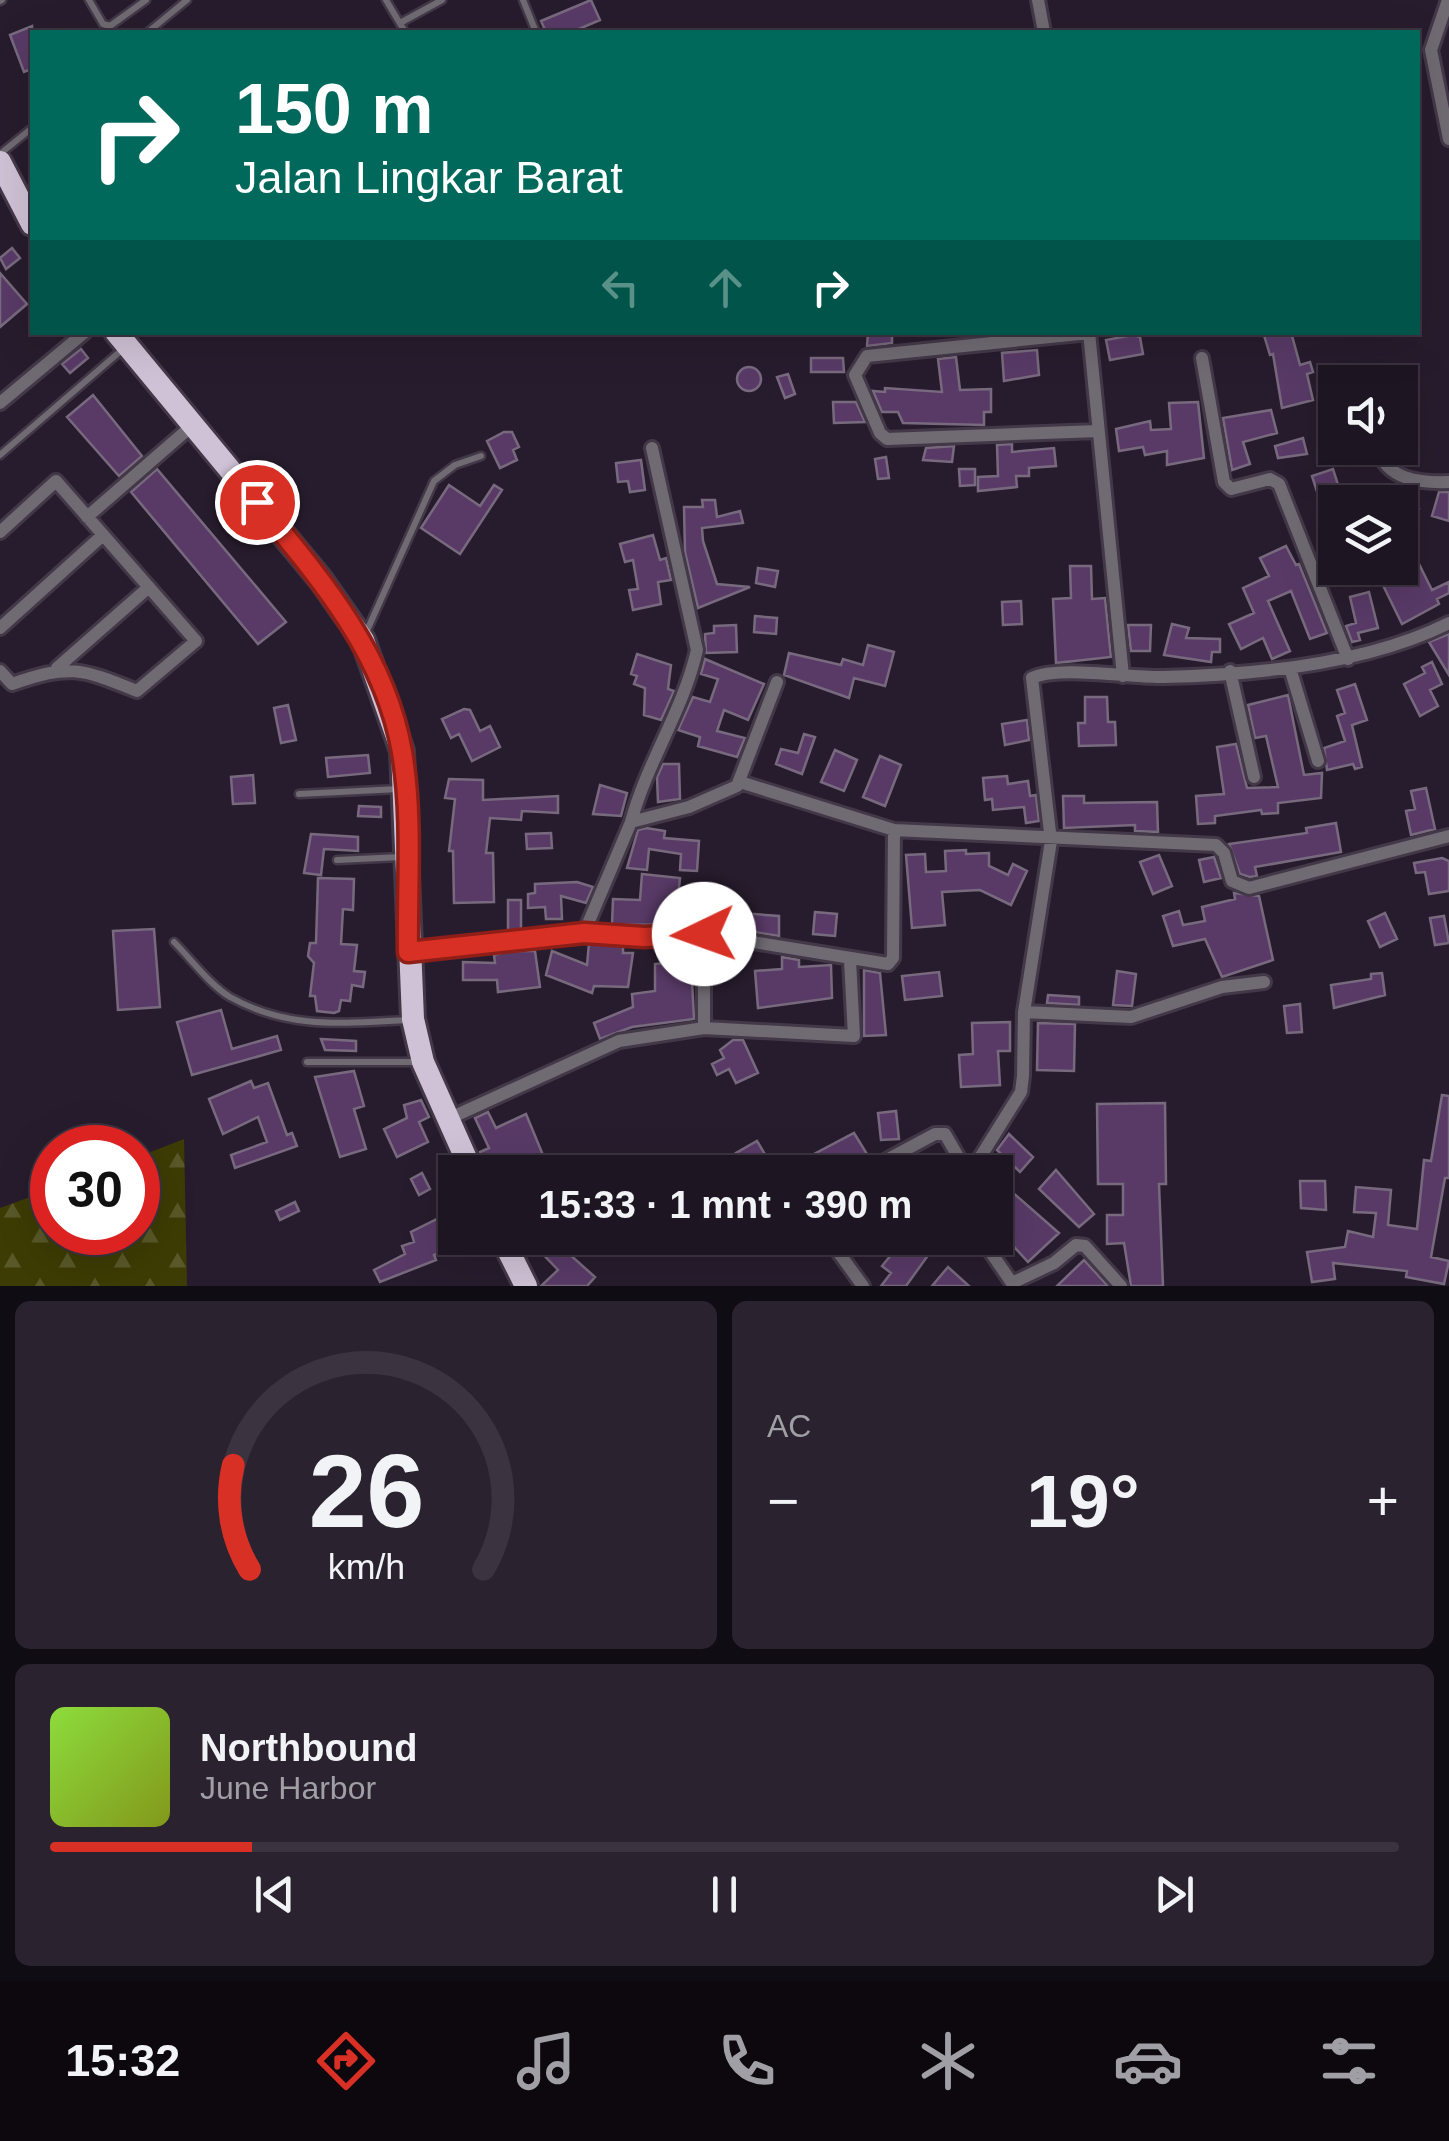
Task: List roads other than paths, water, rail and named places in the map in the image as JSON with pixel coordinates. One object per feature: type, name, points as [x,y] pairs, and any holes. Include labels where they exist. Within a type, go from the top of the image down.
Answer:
[{"type":"highway","points":[[0,158],[30,220]]},
{"type":"highway","points":[[122,338],[321,580],[363,640],[390,707],[406,788],[413,1019],[424,1062],[464,1155]]},
{"type":"highway","points":[[510,1255],[526,1286]]},
{"type":"street","points":[[1038,0],[1044,30]]},
{"type":"street","points":[[1448,0],[1431,50],[1449,139]]},
{"type":"street","points":[[0,403],[80,335]]},
{"type":"street","points":[[1070,335],[867,356],[855,374],[880,433],[888,439],[1098,431]]},
{"type":"street","points":[[1089,335],[1123,676]]},
{"type":"street","points":[[1202,358],[1224,482],[1231,488],[1270,479],[1279,484],[1348,659]]},
{"type":"street","points":[[88,517],[194,424]]},
{"type":"street","points":[[584,933],[631,822],[642,782],[662,748],[690,682],[697,650],[652,448]]},
{"type":"street","points":[[1386,465],[1410,481],[1449,482]]},
{"type":"street","points":[[0,532],[56,482],[196,641],[137,691],[98,676],[57,668]]},
{"type":"street","points":[[0,628],[103,535]]},
{"type":"street","points":[[0,671],[12,684],[57,668],[149,587]]},
{"type":"street","points":[[980,1155],[1021,1092],[1024,1012],[1050,841],[1048,788],[1029,683],[1038,675],[1123,676],[1290,668],[1348,659],[1417,638],[1449,623]]},
{"type":"street","points":[[1290,668],[1318,760]]},
{"type":"street","points":[[1230,671],[1254,777]]},
{"type":"street","points":[[740,782],[777,682]]},
{"type":"street","points":[[631,822],[689,807],[740,782],[894,830],[1050,841],[1216,845],[1224,854],[1232,881],[1249,888],[1449,836]]},
{"type":"street","points":[[408,952],[584,933],[644,937],[704,934],[883,964],[894,958],[894,830]]},
{"type":"street","points":[[704,934],[704,1028]]},
{"type":"street","points":[[448,1119],[619,1042],[704,1028],[854,1036],[850,960]]},
{"type":"street","points":[[1024,1012],[1131,1017],[1222,987],[1264,982]]},
{"type":"street","points":[[895,1155],[934,1134],[945,1134],[958,1155]]},
{"type":"street","points":[[993,1255],[1013,1285],[1054,1264],[1076,1245],[1085,1246],[1121,1286]]},
{"type":"street","points":[[840,1255],[863,1286]]},
{"type":"lane","points":[[90,0],[103,24],[110,26],[146,0]]},
{"type":"lane","points":[[150,30],[187,0]]},
{"type":"lane","points":[[386,0],[403,30]]},
{"type":"lane","points":[[400,23],[442,0]]},
{"type":"lane","points":[[523,0],[535,30]]},
{"type":"lane","points":[[0,158],[30,130]]},
{"type":"lane","points":[[0,455],[122,338]]},
{"type":"lane","points":[[363,640],[434,481],[455,465],[481,456]]},
{"type":"lane","points":[[300,794],[406,788]]},
{"type":"lane","points":[[337,860],[407,857]]},
{"type":"lane","points":[[174,942],[228,996],[278,1016],[306,1024],[413,1019]]},
{"type":"lane","points":[[306,1062],[424,1062]]}]
